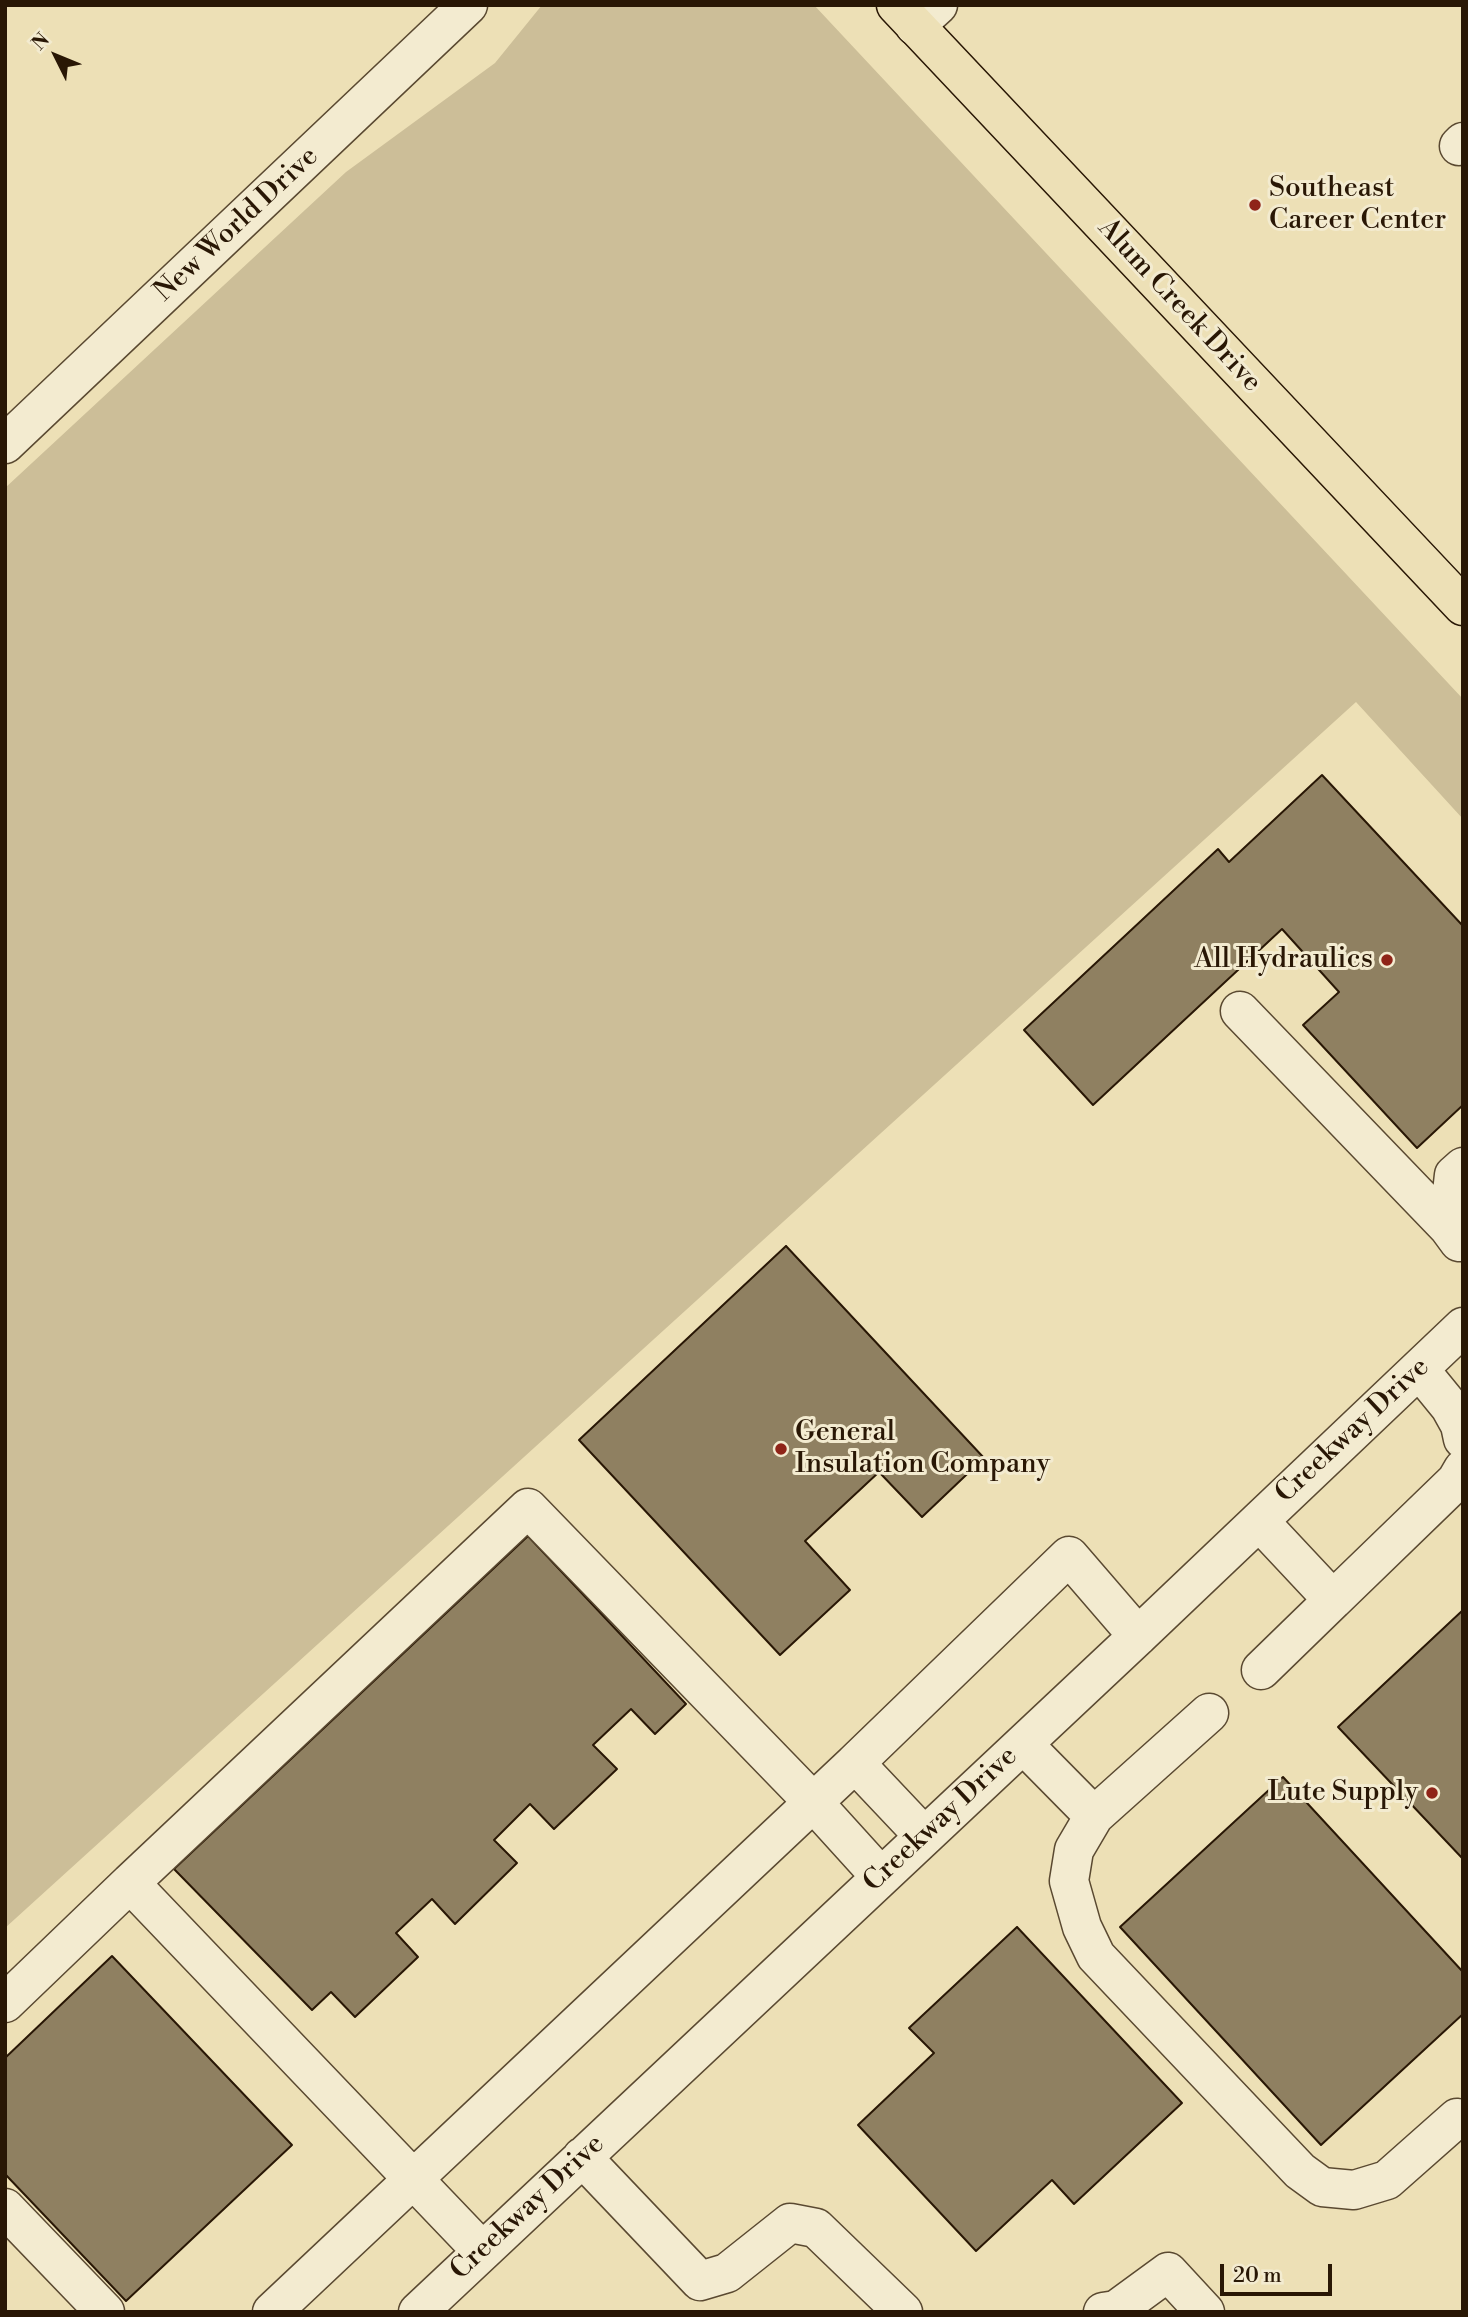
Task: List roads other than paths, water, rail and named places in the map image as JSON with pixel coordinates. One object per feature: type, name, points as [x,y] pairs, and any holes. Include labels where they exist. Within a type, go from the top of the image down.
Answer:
[{"type":"main road","name":"Alum Creek Drive","points":[[916,12],[1463,606]]},
{"type":"street","name":"New World Drive","points":[[5,444],[468,5]]},
{"type":"street","points":[[1240,1011],[1456,1237]]},
{"type":"street","points":[[1456,1237],[1454,1175],[1463,1167]]},
{"type":"street","name":"Creekway Drive","points":[[418,2312],[1463,1327]]},
{"type":"street","points":[[1419,1369],[1450,1407],[1460,1425],[1463,1438]]},
{"type":"street","points":[[1261,1670],[1456,1481],[1463,1469]]},
{"type":"street","points":[[5,2003],[528,1508],[813,1802],[881,1877]]},
{"type":"street","points":[[1259,1521],[1333,1600]]},
{"type":"street","points":[[272,2312],[855,1763],[1069,1556],[1138,1636]]},
{"type":"street","points":[[1209,1713],[1094,1816],[1074,1850],[1069,1881],[1082,1927],[1096,1956],[1300,2171],[1322,2187],[1354,2190],[1387,2180],[1457,2118]]},
{"type":"street","points":[[1023,1744],[1094,1816]]},
{"type":"street","points":[[855,1763],[924,1836]]},
{"type":"street","points":[[130,1884],[482,2251]]},
{"type":"street","points":[[582,2157],[700,2280],[727,2273],[790,2223],[816,2228],[903,2312]]},
{"type":"street","points":[[5,2208],[105,2312]]},
{"type":"street","points":[[1103,2312],[1116,2310],[1168,2272],[1205,2312]]},
{"type":"place","name":"Southeast Career Center","points":[[1255,205]]},
{"type":"place","name":"All Hydraulics","points":[[1387,960]]},
{"type":"place","name":"General Insulation Company","points":[[781,1449]]},
{"type":"place","name":"Lute Supply","points":[[1432,1793]]}]
